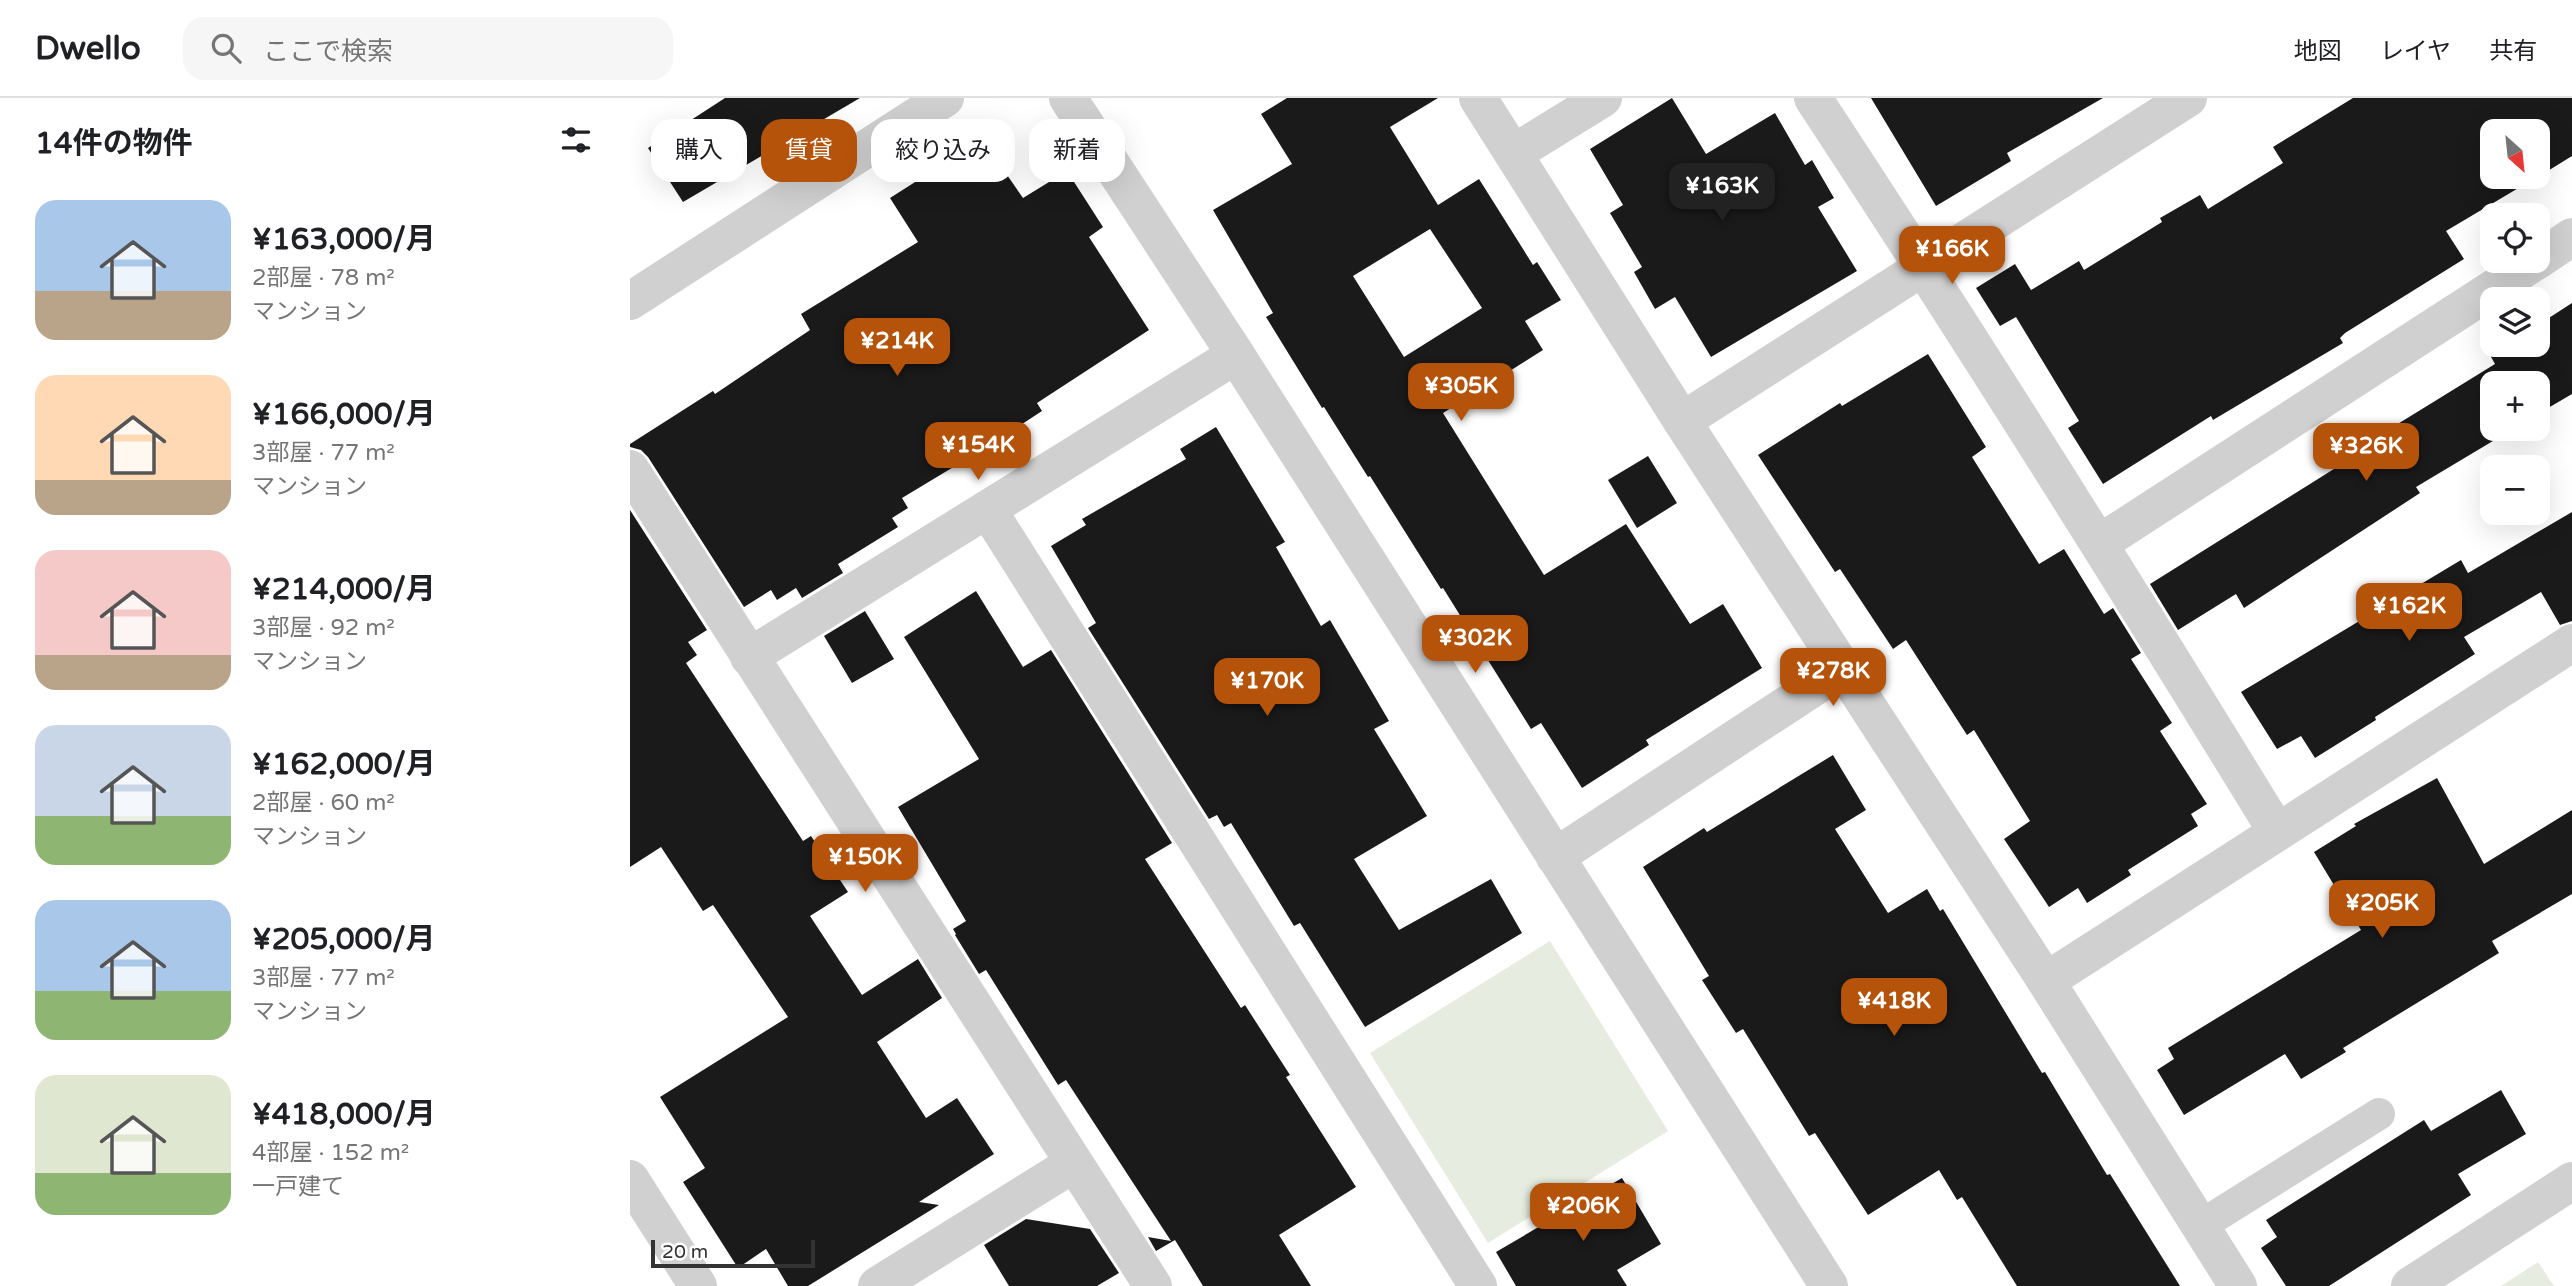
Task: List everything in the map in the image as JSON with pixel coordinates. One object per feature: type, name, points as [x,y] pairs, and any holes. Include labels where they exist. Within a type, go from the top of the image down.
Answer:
[{"type":"street","points":[[630,301],[945,98]]},
{"type":"street","points":[[1068,98],[1236,355],[1829,1286]]},
{"type":"street","points":[[1478,98],[1682,421],[2046,981],[2238,1286]]},
{"type":"street","points":[[1514,153],[1602,98]]},
{"type":"street","points":[[1813,98],[1925,268],[2099,543],[2277,832]]},
{"type":"street","points":[[1682,421],[2188,98]]},
{"type":"street","points":[[2550,251],[2572,237]]},
{"type":"street","points":[[2099,543],[2517,273]]},
{"type":"street","points":[[749,657],[1236,355]]},
{"type":"street","points":[[630,469],[1153,1286]]},
{"type":"street","points":[[988,510],[1478,1286]]},
{"type":"street","points":[[2046,981],[2572,643]]},
{"type":"street","points":[[1555,857],[1843,668]]},
{"type":"street","points":[[877,1286],[1073,1164]]},
{"type":"street","points":[[630,1179],[698,1286]]},
{"type":"street","points":[[2410,1286],[2572,1181]]},
{"type":"lane","points":[[2200,1226],[2379,1114]]},
{"type":"shaded area","points":[[1550,941],[1668,1131],[1488,1243],[1370,1053]]},
{"type":"shaded area","points":[[2538,1262],[2554,1286],[2501,1286]]},
{"type":"building","points":[[725,98],[860,98],[824,119],[761,119],[761,156],[747,164],[747,119],[693,119]]},
{"type":"building","points":[[1287,98],[1438,98],[1390,127],[1438,205],[1479,179],[1533,265],[1537,262],[1561,300],[1525,321],[1543,350],[1443,413],[1544,575],[1626,524],[1690,624],[1723,604],[1762,668],[1646,740],[1649,745],[1582,788],[1541,723],[1531,729],[1443,588],[1441,589],[1324,407],[1322,408],[1266,317],[1273,313],[1213,210],[1292,164],[1261,114]],"holes":[[[1430,229],[1482,308],[1404,357],[1353,276]]]},
{"type":"building","points":[[1672,98],[1706,154],[1775,113],[1805,165],[1812,160],[1834,198],[1818,207],[1857,271],[1711,357],[1675,297],[1655,309],[1634,272],[1642,267],[1610,213],[1623,205],[1590,149]]},
{"type":"building","points":[[1871,98],[2103,98],[2007,153],[2011,161],[1936,206]]},
{"type":"building","points":[[2353,98],[2572,98],[2572,156],[2550,170],[2550,119],[2480,119],[2480,189],[2517,189],[2493,203],[2480,203],[2480,211],[2446,231],[2464,259],[2345,333],[2340,338],[2343,343],[2213,420],[2211,416],[2103,484],[2068,428],[2079,421],[2016,317],[2000,326],[1976,288],[2015,264],[2031,290],[2079,261],[2084,270],[2162,222],[2160,218],[2200,195],[2208,209],[2283,163],[2273,147]]},
{"type":"building","points":[[670,182],[717,182],[683,202]]},
{"type":"building","points":[[915,182],[1012,182],[1023,198],[1049,182],[1074,182],[1103,227],[1089,237],[1149,330],[1037,403],[1042,411],[902,498],[908,508],[892,518],[898,527],[838,564],[843,573],[802,598],[796,588],[777,600],[771,590],[744,607],[648,457],[641,450],[630,447],[630,444],[713,391],[715,394],[810,330],[801,314],[918,242],[890,198]]},
{"type":"building","points":[[2572,303],[2572,394],[2550,407],[2550,371],[2484,371],[2495,364],[2491,357],[2550,357],[2550,317]]},
{"type":"building","points":[[1928,354],[1986,447],[1972,457],[2039,564],[2064,549],[2104,614],[2113,608],[2141,653],[2131,659],[2172,723],[2160,731],[2207,804],[2191,814],[2198,826],[2128,870],[2131,875],[2087,903],[2078,888],[2049,907],[2004,839],[2030,821],[1974,730],[1967,735],[1906,640],[1893,649],[1840,569],[1835,572],[1758,455],[1840,403],[1842,406]]},
{"type":"building","points":[[2480,373],[2480,441],[2493,441],[2416,487],[2420,493],[2244,608],[2236,594],[2178,630],[2150,584],[2377,442],[2375,438]]},
{"type":"building","points":[[1216,427],[1285,542],[1276,547],[1321,626],[1330,620],[1389,721],[1374,729],[1427,816],[1354,859],[1399,930],[1491,879],[1522,933],[1365,1027],[1300,923],[1294,926],[1231,823],[1224,827],[1217,815],[1209,819],[1088,628],[1096,623],[1051,546],[1086,525],[1082,519],[1186,459],[1180,449]]},
{"type":"building","points":[[1648,456],[1677,503],[1637,528],[1608,480]]},
{"type":"building","points":[[630,510],[707,630],[688,642],[697,655],[686,663],[803,841],[811,836],[848,892],[810,916],[862,995],[918,959],[942,998],[877,1042],[926,1118],[957,1098],[994,1154],[919,1202],[939,1205],[808,1286],[788,1286],[766,1249],[738,1268],[683,1182],[705,1168],[660,1097],[788,1017],[713,905],[703,911],[661,847],[630,867]]},
{"type":"building","points":[[2572,512],[2572,621],[2560,625],[2541,592],[2464,637],[2475,654],[2315,758],[2301,736],[2277,749],[2241,692],[2461,560],[2468,573]]},
{"type":"building","points":[[976,591],[1023,667],[1051,650],[1172,843],[1145,859],[1241,1008],[1245,1005],[1290,1075],[1286,1077],[1356,1187],[1279,1235],[1311,1286],[1203,1286],[1175,1240],[1156,1251],[1148,1237],[1171,1241],[1066,1080],[1058,1085],[986,970],[979,974],[955,935],[953,929],[966,921],[898,807],[979,759],[904,637]]},
{"type":"building","points":[[865,611],[894,659],[852,683],[824,636]]},
{"type":"building","points":[[1833,755],[1866,810],[1835,829],[1888,913],[1927,889],[1940,911],[1943,909],[2042,1073],[2045,1072],[2107,1175],[2110,1174],[2180,1286],[2017,1286],[1962,1197],[1957,1200],[1939,1170],[1868,1215],[1815,1133],[1809,1136],[1743,1029],[1736,1033],[1702,980],[1709,976],[1643,867],[1704,828],[1707,832]]},
{"type":"building","points":[[2437,778],[2484,864],[2572,810],[2572,894],[2492,941],[2499,953],[2343,1048],[2346,1052],[2301,1079],[2285,1054],[2184,1115],[2157,1070],[2174,1059],[2168,1048],[2361,930],[2314,852],[2356,826],[2354,824]]},
{"type":"building","points":[[2501,1090],[2526,1134],[2458,1174],[2471,1195],[2329,1286],[2286,1286],[2261,1248],[2277,1237],[2266,1220],[2424,1120],[2431,1131]]},
{"type":"building","points":[[1622,1178],[1661,1244],[1617,1270],[1627,1286],[1516,1286],[1496,1252]]},
{"type":"building","points":[[1026,1219],[1090,1229],[1119,1273],[1097,1286],[1009,1286],[984,1245]]}]
